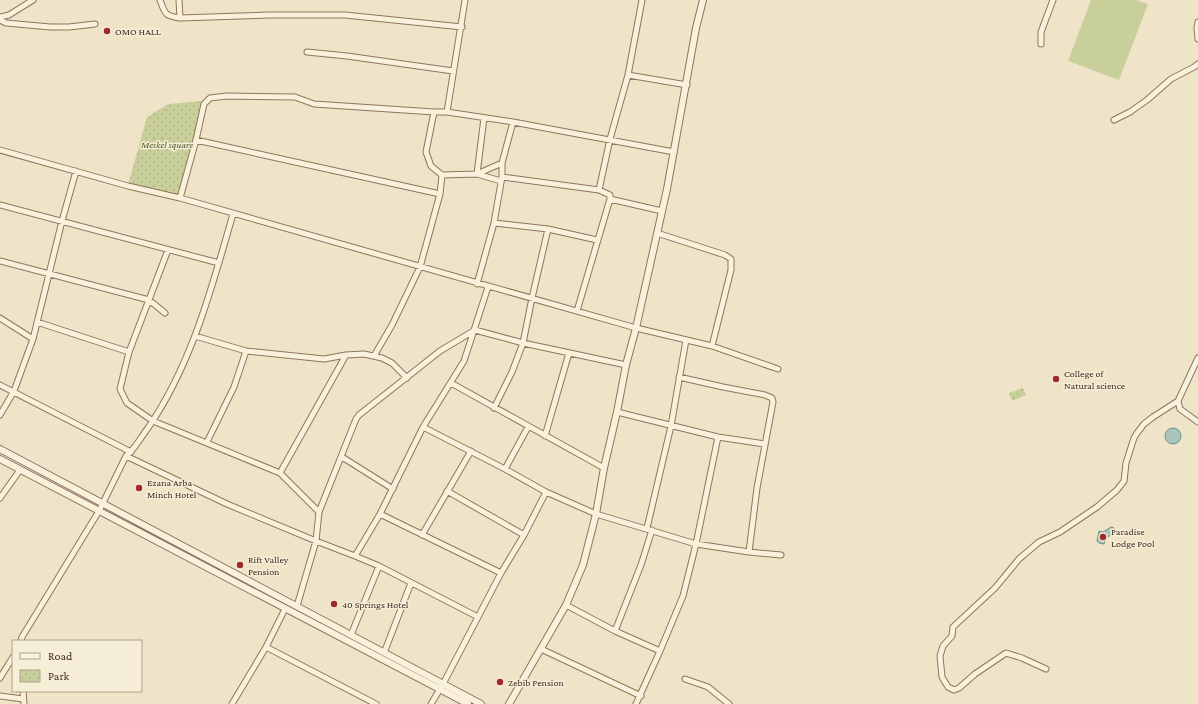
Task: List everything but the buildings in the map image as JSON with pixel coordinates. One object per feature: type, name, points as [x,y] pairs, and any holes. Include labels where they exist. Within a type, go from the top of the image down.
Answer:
[{"type":"street","points":[[0,17],[9,14],[33,0]]},
{"type":"street","points":[[160,0],[164,13],[168,16],[180,18],[269,15],[345,15],[462,27]]},
{"type":"street","points":[[179,0],[180,18]]},
{"type":"street","points":[[447,112],[453,71],[462,27],[465,0]]},
{"type":"street","points":[[599,190],[610,139],[628,75],[642,0]]},
{"type":"street","points":[[509,704],[566,605],[583,565],[596,514],[604,468],[626,365],[636,328],[662,211],[696,28],[703,0]]},
{"type":"street","points":[[1041,44],[1041,32],[1053,0]]},
{"type":"street","points":[[0,20],[6,23],[50,27],[69,27],[95,24]]},
{"type":"street","points":[[1198,22],[1198,39]]},
{"type":"street","points":[[306,52],[347,56],[453,71]]},
{"type":"street","points":[[1114,120],[1130,112],[1171,79],[1194,68],[1198,64]]},
{"type":"street","points":[[628,75],[686,85]]},
{"type":"street","points":[[180,198],[204,104],[210,98],[227,96],[295,98],[314,104],[447,112],[610,139],[674,152]]},
{"type":"street","points":[[434,112],[426,152],[431,166],[442,175],[477,174],[501,179],[599,190],[610,195],[577,311]]},
{"type":"street","points":[[477,174],[484,118]]},
{"type":"street","points":[[478,284],[494,223],[502,163],[513,122]]},
{"type":"street","points":[[196,140],[440,194]]},
{"type":"street","points":[[0,150],[180,198],[636,328],[712,346],[778,369]]},
{"type":"street","points":[[477,174],[502,163]]},
{"type":"street","points":[[0,415],[14,392],[33,339],[76,171]]},
{"type":"street","points":[[374,356],[392,325],[420,267],[440,194],[442,175]]},
{"type":"street","points":[[610,199],[662,211]]},
{"type":"street","points":[[0,205],[219,263]]},
{"type":"street","points":[[21,640],[103,504],[126,456],[131,452],[153,421],[177,379],[194,336],[219,263],[233,214]]},
{"type":"street","points":[[494,223],[548,229],[597,240]]},
{"type":"street","points":[[494,408],[512,372],[523,343],[548,229]]},
{"type":"street","points":[[657,232],[725,255],[732,259],[731,270],[712,346]]},
{"type":"street","points":[[168,250],[129,352],[120,390],[127,403],[153,421],[280,473],[319,512]]},
{"type":"street","points":[[0,262],[150,300],[166,313]]},
{"type":"street","points":[[356,556],[393,489],[423,427],[464,361],[488,287]]},
{"type":"street","points":[[0,318],[33,339]]},
{"type":"street","points":[[37,322],[129,352]]},
{"type":"street","points":[[296,606],[316,542],[319,512],[356,419],[359,415],[440,351],[475,330],[523,343],[626,365]]},
{"type":"street","points":[[194,336],[246,351],[324,359],[346,355],[364,354],[392,363],[407,378]]},
{"type":"street","points":[[615,631],[641,565],[671,426],[686,340]]},
{"type":"street","points":[[207,442],[234,387],[246,351]]},
{"type":"street","points":[[545,436],[570,353]]},
{"type":"street","points":[[280,473],[346,355]]},
{"type":"street","points":[[1046,669],[1022,658],[1006,653],[975,674],[959,688],[954,690],[948,687],[944,682],[942,677],[940,656],[943,646],[951,639],[953,627],[995,588],[1026,553],[1043,539],[1060,532],[1097,507],[1118,490],[1124,481],[1126,463],[1137,433],[1144,424],[1178,401],[1198,358]]},
{"type":"street","points":[[679,377],[765,395],[772,398],[773,402],[757,488],[749,552]]},
{"type":"street","points":[[451,383],[604,468]]},
{"type":"street","points":[[0,385],[131,452]]},
{"type":"street","points":[[1178,401],[1180,409],[1198,422]]},
{"type":"street","points":[[617,412],[718,437],[765,444]]},
{"type":"street","points":[[423,427],[546,492],[596,514],[696,544],[781,555]]},
{"type":"street","points":[[505,469],[528,427]]},
{"type":"street","points":[[636,704],[641,696],[683,596],[696,544],[718,437]]},
{"type":"street","points":[[0,449],[351,635],[442,687],[468,704]]},
{"type":"street","points":[[422,535],[470,451]]},
{"type":"street","points":[[126,456],[227,504],[316,542],[379,566],[478,617]]},
{"type":"street","points":[[342,457],[393,489]]},
{"type":"street","points":[[0,459],[285,609],[442,687],[481,704]]},
{"type":"street","points":[[0,498],[20,470]]},
{"type":"street","points":[[447,491],[524,535]]},
{"type":"street","points":[[431,704],[442,687],[501,573],[524,535],[546,492]]},
{"type":"street","points":[[380,514],[501,573]]},
{"type":"street","points":[[351,635],[379,566]]},
{"type":"street","points":[[384,653],[411,583]]},
{"type":"street","points":[[566,605],[615,631],[660,651]]},
{"type":"street","points":[[232,704],[266,647],[285,609]]},
{"type":"street","points":[[266,647],[376,704]]},
{"type":"street","points":[[541,649],[641,696]]},
{"type":"street","points":[[0,678],[12,659]]},
{"type":"street","points":[[685,679],[708,687],[729,704]]},
{"type":"street","points":[[0,696],[23,701]]},
{"type":"green space","points":[[1091,0],[1136,0],[1148,4],[1119,80],[1068,61]]},
{"type":"green space","name":"Meskel square","points":[[202,101],[204,112],[179,199],[128,185],[147,117],[168,104]]},
{"type":"green space","points":[[1023,388],[1026,395],[1012,401],[1009,393]]},
{"type":"water","points":[[1173,428],[1180,433],[1181,436],[1176,443],[1173,444],[1166,439],[1165,436],[1170,429]]},
{"type":"water","points":[[1111,527],[1114,528],[1114,533],[1106,538],[1104,544],[1099,543],[1097,541],[1099,531],[1103,532]]},
{"type":"place","name":"OMO HALL","points":[[107,31]]},
{"type":"place","name":"College of Natural science","points":[[1056,379]]},
{"type":"place","name":"Ezana Arba Minch Hotel","points":[[139,488]]},
{"type":"place","name":"Paradise Lodge Pool","points":[[1103,537]]},
{"type":"place","name":"Rift Valley Pension","points":[[240,565]]},
{"type":"place","name":"40 Springs Hotel","points":[[334,604]]},
{"type":"place","name":"Zebib Pension","points":[[500,682]]}]
